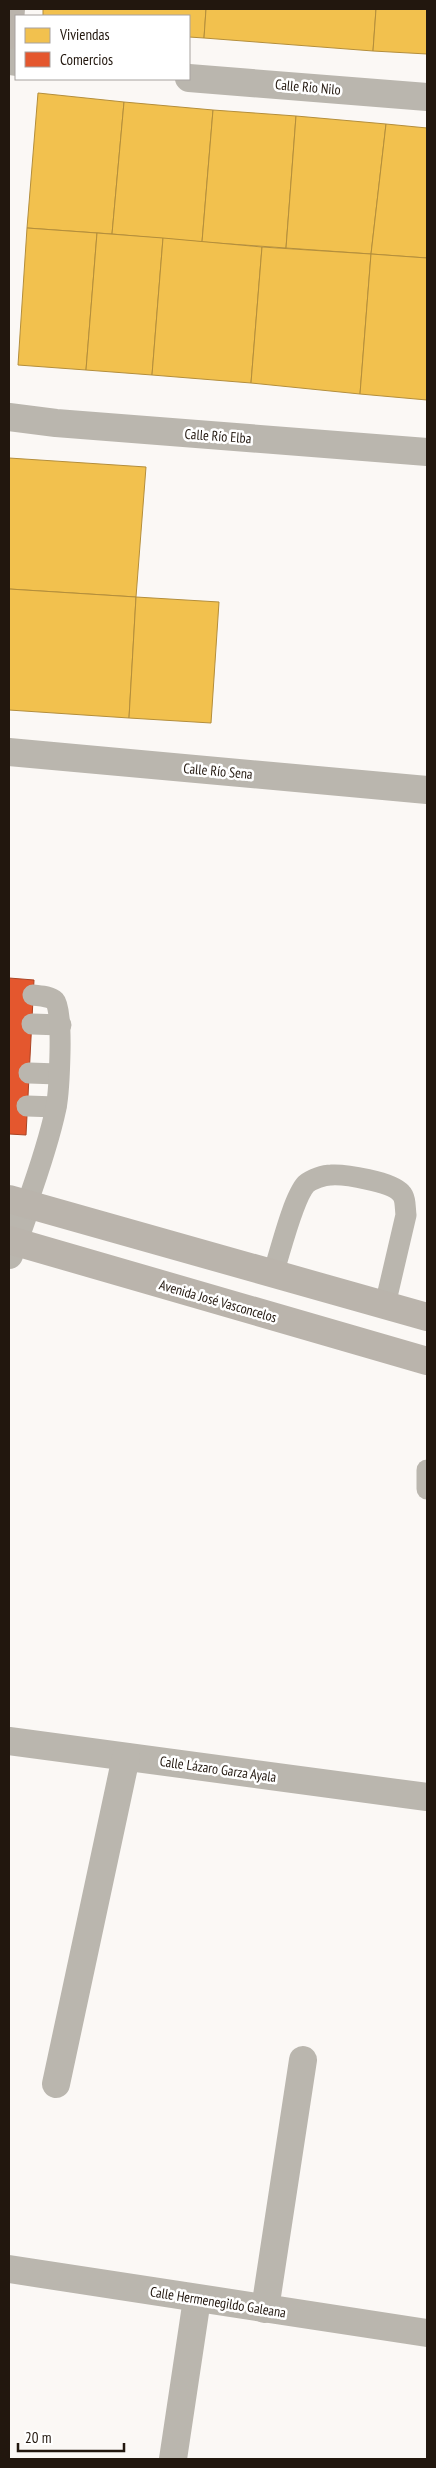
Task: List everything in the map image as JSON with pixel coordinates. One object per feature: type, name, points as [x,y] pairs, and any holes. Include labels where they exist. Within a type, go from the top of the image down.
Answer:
[{"type":"main road","points":[[9,35],[11,9]]},
{"type":"main road","points":[[18,1202],[427,1317]]},
{"type":"main road","name":"Avenida José Vasconcelos","points":[[10,1245],[427,1362]]},
{"type":"street","name":"Calle Rio Nilo","points":[[190,78],[427,97]]},
{"type":"street","name":"Calle Río Elba","points":[[9,417],[56,424],[427,452]]},
{"type":"street","name":"Calle Río Sena","points":[[9,752],[427,790]]},
{"type":"street","points":[[10,1245],[18,1202]]},
{"type":"street","name":"Calle Lázaro Garza Ayala","points":[[9,1741],[427,1797]]},
{"type":"street","points":[[56,2084],[126,1757]]},
{"type":"street","points":[[265,2309],[303,2060]]},
{"type":"street","name":"Calle Hermenegildo Galeana","points":[[9,2269],[427,2333]]},
{"type":"street","points":[[173,2459],[197,2299]]},
{"type":"lane","points":[[18,1202],[39,1171],[56,1107],[61,1025],[60,1010],[56,1001],[48,997],[34,995]]},
{"type":"lane","points":[[32,1024],[61,1025]]},
{"type":"lane","points":[[29,1073],[58,1074]]},
{"type":"lane","points":[[27,1106],[56,1107]]},
{"type":"lane","points":[[273,1274],[298,1197],[307,1184],[317,1178],[331,1175],[388,1184],[401,1193],[405,1203],[406,1215],[385,1305]]},
{"type":"lane","points":[[427,1470],[427,1489]]},
{"type":"building: Viviendas","points":[[43,9],[206,9],[204,38],[190,37],[190,15],[43,15]]},
{"type":"building: Viviendas","points":[[206,9],[376,9],[373,51],[204,38]]},
{"type":"building: Viviendas","points":[[376,9],[427,9],[427,54],[373,51]]},
{"type":"building: Viviendas","points":[[38,93],[124,102],[112,234],[27,228]]},
{"type":"building: Viviendas","points":[[124,102],[213,110],[202,242],[112,234]]},
{"type":"building: Viviendas","points":[[213,110],[296,116],[286,248],[202,242]]},
{"type":"building: Viviendas","points":[[296,116],[386,124],[371,254],[286,248]]},
{"type":"building: Viviendas","points":[[386,124],[427,128],[427,258],[371,254]]},
{"type":"building: Viviendas","points":[[27,228],[97,233],[86,370],[18,365]]},
{"type":"building: Viviendas","points":[[97,233],[163,238],[152,375],[86,370]]},
{"type":"building: Viviendas","points":[[163,238],[262,247],[251,383],[152,375]]},
{"type":"building: Viviendas","points":[[262,247],[371,254],[360,394],[251,383]]},
{"type":"building: Viviendas","points":[[371,254],[427,258],[427,400],[360,394]]},
{"type":"building: Viviendas","points":[[9,458],[146,467],[136,597],[9,589]]},
{"type":"building: Viviendas","points":[[9,589],[136,597],[129,718],[9,710]]},
{"type":"building: Viviendas","points":[[136,597],[219,602],[211,723],[129,718]]},
{"type":"building: Comercios","points":[[9,978],[34,980],[26,1135],[9,1134]]}]
